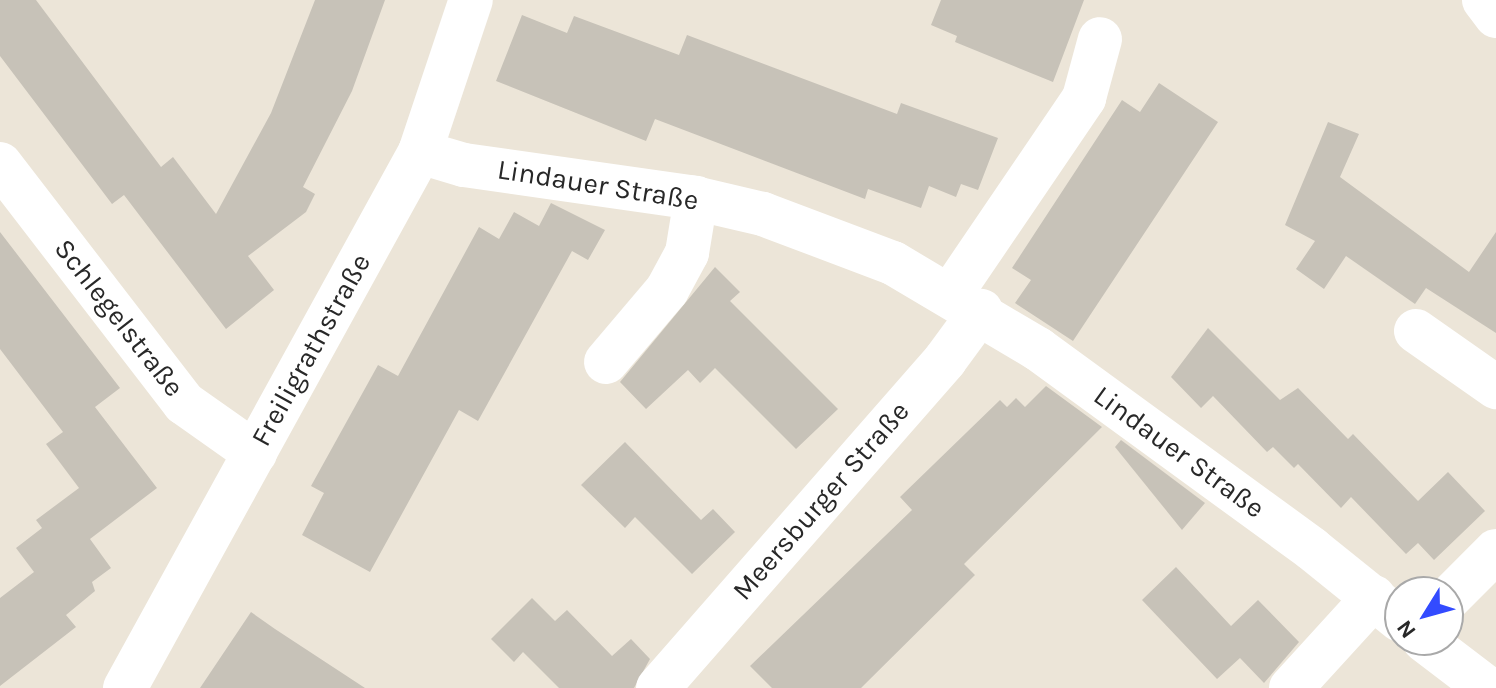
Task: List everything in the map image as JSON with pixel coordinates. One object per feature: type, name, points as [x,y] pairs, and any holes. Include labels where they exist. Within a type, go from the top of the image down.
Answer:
[{"type":"street","name":"Freiligrathstraße","points":[[125,688],[420,152],[471,0]]},
{"type":"street","points":[[1484,0],[1496,16]]},
{"type":"street","points":[[966,302],[1084,98],[1100,39]]},
{"type":"street","name":"Lindauer Straße","points":[[420,152],[464,165],[696,198],[815,231],[893,263],[966,302],[1384,606]]},
{"type":"street","name":"Schlegelstraße","points":[[0,164],[184,403],[255,453]]},
{"type":"street","points":[[606,362],[667,290],[687,253],[696,198]]},
{"type":"street","name":"Meersburger Straße","points":[[658,688],[945,360],[966,302]]},
{"type":"street","points":[[1416,331],[1496,387]]},
{"type":"street","points":[[1464,583],[1496,551]]},
{"type":"street","points":[[1291,688],[1384,610]]},
{"type":"street","points":[[1445,656],[1487,688]]},
{"type":"building","points":[[0,0],[36,0],[161,167],[173,157],[216,214],[271,113],[315,0],[385,0],[352,91],[303,187],[315,194],[306,212],[248,256],[274,290],[226,329],[124,195],[112,204],[0,56]]},
{"type":"building","points":[[941,0],[1084,0],[1053,82],[955,42],[957,36],[931,25]]},
{"type":"building","points":[[522,15],[567,33],[574,16],[679,55],[687,35],[897,114],[901,103],[998,138],[978,190],[961,184],[956,197],[929,186],[921,208],[868,189],[865,199],[655,119],[646,141],[496,81]]},
{"type":"building","points":[[1159,83],[1218,122],[1073,341],[1015,303],[1031,280],[1012,268],[1122,100],[1140,112]]},
{"type":"building","points":[[1328,122],[1359,134],[1340,177],[1469,272],[1496,232],[1496,333],[1426,288],[1415,304],[1346,256],[1324,289],[1296,269],[1315,241],[1285,225]]},
{"type":"building","points":[[551,203],[605,230],[588,260],[572,251],[478,421],[459,410],[370,572],[302,535],[324,493],[311,486],[378,365],[398,376],[479,227],[499,239],[514,212],[539,226]]},
{"type":"building","points":[[0,232],[120,388],[95,407],[157,488],[90,539],[111,568],[92,582],[95,591],[66,615],[76,627],[0,686],[0,598],[34,572],[16,548],[42,528],[36,520],[79,488],[46,444],[63,432],[0,349]]},
{"type":"building","points":[[715,267],[740,292],[730,301],[838,409],[796,449],[715,368],[700,383],[688,370],[646,409],[620,382]]},
{"type":"building","points":[[1208,328],[1280,400],[1298,388],[1348,439],[1353,434],[1418,501],[1448,472],[1485,511],[1434,560],[1418,543],[1406,554],[1351,497],[1341,508],[1298,464],[1294,468],[1273,447],[1267,452],[1213,396],[1201,408],[1171,377]]},
{"type":"building","points":[[1046,386],[1102,427],[964,564],[975,575],[861,688],[772,688],[750,666],[912,510],[900,497],[1000,400],[1007,407],[1016,398],[1025,407]]},
{"type":"building","points":[[1121,440],[1205,503],[1182,530],[1115,447]]},
{"type":"building","points":[[625,442],[701,520],[713,509],[735,532],[692,574],[635,517],[625,528],[581,485]]},
{"type":"building","points":[[1176,567],[1231,626],[1258,600],[1299,642],[1264,683],[1240,658],[1217,679],[1142,600]]},
{"type":"building","points":[[532,598],[555,621],[567,610],[612,656],[631,639],[650,659],[634,688],[559,688],[523,652],[514,662],[491,639]]},
{"type":"building","points":[[251,612],[275,629],[365,688],[200,688]]}]
